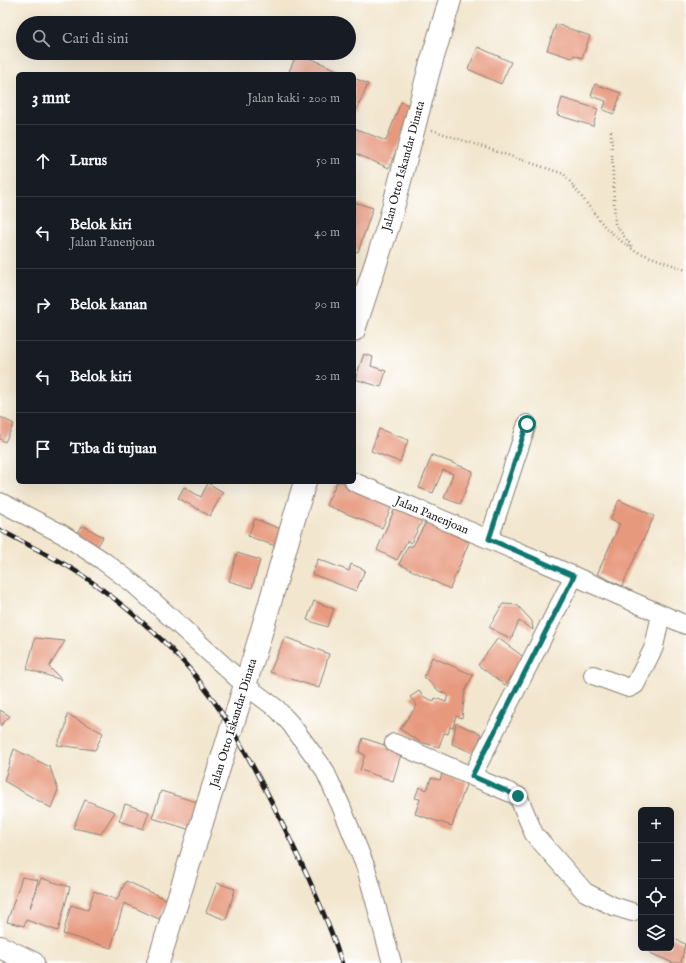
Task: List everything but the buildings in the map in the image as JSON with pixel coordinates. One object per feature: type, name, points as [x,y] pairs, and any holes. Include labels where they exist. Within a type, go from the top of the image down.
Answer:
[{"type":"main road","name":"Jalan Otto Iskandar Dinata","points":[[356,324],[389,223],[414,124],[450,0]]},
{"type":"main road","name":"Jalan Otto Iskandar Dinata","points":[[158,963],[218,774],[230,727],[245,685],[304,484]]},
{"type":"main road","points":[[0,947],[33,963]]},
{"type":"street","points":[[489,539],[527,424]]},
{"type":"street","name":"Jalan Panenjoan","points":[[356,483],[686,625]]},
{"type":"street","points":[[0,502],[62,534],[102,560],[135,585],[245,685],[277,709],[290,723],[324,770],[366,868],[392,963]]},
{"type":"street","points":[[472,776],[574,576]]},
{"type":"street","points":[[593,675],[629,688],[635,685],[654,647],[661,614]]},
{"type":"street","points":[[394,743],[518,796],[534,834],[585,892],[613,906],[632,912]]},
{"type":"path","points":[[414,124],[564,174],[605,228],[635,251],[686,270]]},
{"type":"path","points":[[611,131],[615,224],[635,251]]},
{"type":"railway","points":[[0,530],[64,564],[99,587],[153,631],[197,678],[220,710],[250,761],[268,796],[312,887],[342,963]]},
{"type":"route","points":[[518,796],[472,776],[574,576],[489,539],[527,424]]}]
